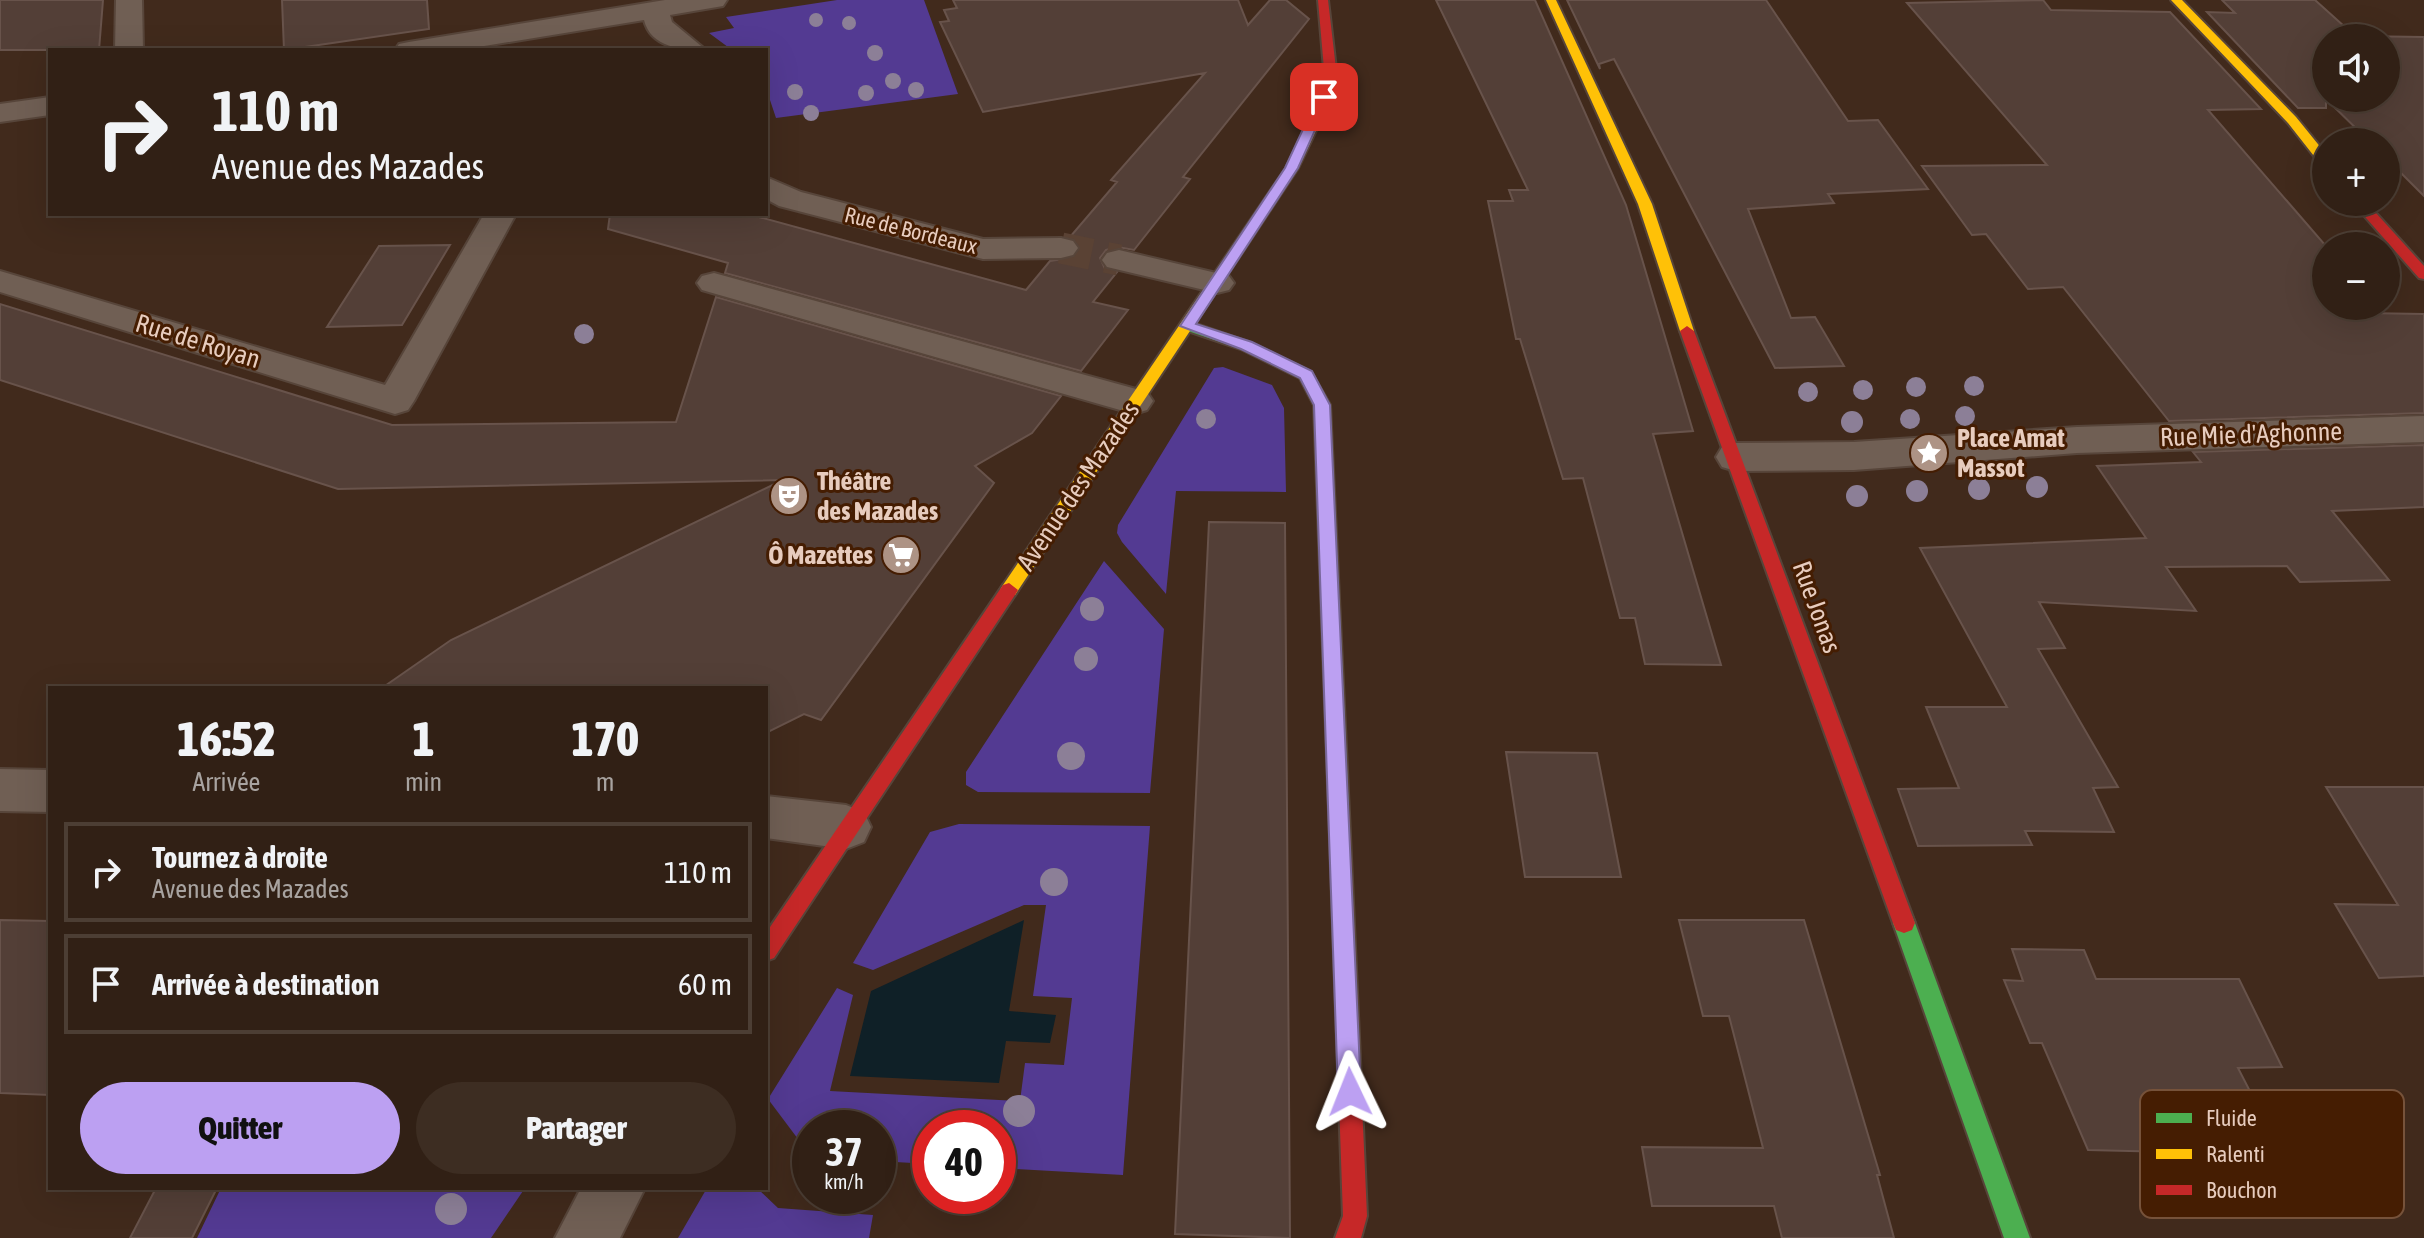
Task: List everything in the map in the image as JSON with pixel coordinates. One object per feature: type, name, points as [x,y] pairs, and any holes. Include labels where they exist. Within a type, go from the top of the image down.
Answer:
[{"type":"street","points":[[129,0],[129,48]]},
{"type":"street","points":[[418,48],[598,10],[655,10],[714,0]]},
{"type":"street","name":"Avenue des Mazades","points":[[768,948],[846,827],[1292,168],[1318,116],[1330,77],[1333,44],[1323,0]]},
{"type":"street","name":"Rue Jonas","points":[[1551,0],[1645,204],[1706,386],[1736,457],[2017,1238]]},
{"type":"street","points":[[2176,0],[2312,145]]},
{"type":"street","points":[[594,48],[603,32],[598,10]]},
{"type":"street","points":[[655,10],[659,26],[689,48]]},
{"type":"street","points":[[0,113],[48,106]]},
{"type":"street","name":"Rue de Bordeaux","points":[[768,188],[790,199],[983,249],[1061,248]]},
{"type":"street","name":"Rue de Royan","points":[[0,281],[395,401],[499,216]]},
{"type":"street","points":[[2371,216],[2424,275]]},
{"type":"street","points":[[1119,260],[1217,283]]},
{"type":"street","points":[[714,283],[1134,401]]},
{"type":"street","points":[[1187,326],[1246,346],[1306,375],[1322,405],[1355,1216],[1348,1238]]},
{"type":"street","name":"Rue Mie d'Aghonne","points":[[1736,457],[1854,456],[2077,440],[2424,429]]},
{"type":"street","points":[[0,790],[48,791]]},
{"type":"street","points":[[768,817],[846,827]]},
{"type":"street","points":[[586,1238],[614,1190]]},
{"type":"shaded area","points":[[837,0],[924,0],[958,94],[776,118],[768,94],[768,48],[729,48],[709,33],[734,28],[726,17]]},
{"type":"shaded area","points":[[1223,367],[1272,385],[1284,408],[1286,492],[1176,491],[1166,594],[1122,542],[1117,533],[1118,525],[1214,368]]},
{"type":"shaded area","points":[[1104,561],[1164,629],[1150,793],[978,792],[966,785],[966,772]]},
{"type":"shaded area","points":[[959,824],[1150,826],[1123,1175],[1016,1169],[1016,1110],[912,1110],[912,1163],[896,1162],[896,1110],[792,1110],[792,1131],[768,1099],[837,988],[853,995],[830,1091],[1020,1101],[1025,1063],[1064,1065],[1072,998],[1033,996],[1046,905],[1024,905],[873,970],[853,963],[930,832]]},
{"type":"shaded area","points":[[220,1190],[524,1190],[491,1238],[197,1238]]},
{"type":"shaded area","points":[[706,1190],[759,1190],[778,1208],[792,1209],[792,1214],[873,1215],[869,1238],[678,1238]]},
{"type":"water","points":[[1024,920],[1009,1011],[1056,1015],[1050,1043],[1006,1041],[999,1083],[850,1076],[871,991]]},
{"type":"building","points":[[0,0],[103,0],[99,48],[0,50]]},
{"type":"building","points":[[282,0],[427,0],[429,29],[284,48]]},
{"type":"building","points":[[953,0],[1238,0],[1248,25],[1270,0],[1286,0],[1309,19],[1183,177],[1190,179],[1134,250],[1118,247],[1106,250],[1100,258],[1105,269],[1117,272],[1093,302],[1128,310],[1081,371],[725,273],[728,263],[608,229],[610,216],[755,216],[1026,290],[1050,261],[1075,257],[1081,248],[1070,237],[1117,182],[1111,180],[1205,73],[983,112],[940,22],[949,21],[944,10],[957,8]]},
{"type":"building","points":[[1436,0],[1535,0],[1626,205],[1693,431],[1653,434],[1721,665],[1645,664],[1635,618],[1620,618],[1583,478],[1563,479],[1520,339],[1516,339],[1488,201],[1513,201],[1509,190],[1528,190]]},
{"type":"building","points":[[1567,0],[1766,0],[1848,121],[1878,120],[1928,189],[1828,194],[1834,203],[1748,209],[1791,318],[1815,317],[1844,366],[1775,368],[1614,59],[1599,64],[1600,69]]},
{"type":"building","points":[[2043,0],[2051,10],[2170,12],[2261,109],[2208,110],[2314,232],[2312,320],[2400,320],[2400,314],[2424,314],[2424,413],[2169,421],[2063,287],[2028,289],[1986,234],[1972,235],[1922,166],[2047,165],[1907,3]]},
{"type":"building","points":[[2222,0],[2315,0],[2342,24],[2312,24],[2312,108],[2298,108],[2207,12],[2235,13]]},
{"type":"building","points":[[2400,37],[2424,37],[2424,196],[2400,172],[2400,128],[2356,128],[2339,112],[2400,112]]},
{"type":"building","points":[[450,245],[402,325],[327,327],[379,246]]},
{"type":"building","points":[[716,297],[1061,396],[1032,433],[975,466],[994,483],[821,720],[804,714],[768,732],[768,686],[385,686],[451,640],[783,480],[338,489],[0,380],[0,304],[392,425],[676,422]]},
{"type":"building","points":[[2424,445],[2424,507],[2332,511],[2389,580],[2300,582],[2287,566],[2166,567],[2196,611],[2039,602],[2065,648],[2038,649],[2118,787],[2093,788],[2114,832],[2025,831],[2032,845],[1918,846],[1898,789],[1959,788],[1926,707],[2007,707],[1920,548],[2146,538],[2097,466],[2201,462],[2193,452]]},
{"type":"building","points":[[1209,522],[1285,523],[1290,1238],[1175,1234]]},
{"type":"building","points":[[1506,752],[1597,753],[1621,877],[1525,877]]},
{"type":"building","points":[[2326,787],[2424,787],[2424,976],[2379,978],[2335,904],[2398,905]]},
{"type":"building","points":[[0,920],[48,921],[48,1095],[0,1093]]},
{"type":"building","points":[[1679,920],[1804,920],[1880,1175],[1877,1175],[1894,1238],[1782,1238],[1774,1206],[1652,1206],[1642,1147],[1763,1148],[1729,1016],[1703,1016]]},
{"type":"building","points":[[2012,949],[2084,950],[2096,979],[2239,979],[2282,1067],[2238,1068],[2249,1090],[2140,1090],[2140,1151],[2088,1150],[2042,1043],[2030,1043],[2004,980],[2023,981]]},
{"type":"building","points":[[155,1190],[216,1190],[192,1238],[130,1238]]},
{"type":"tunnel","points":[[1061,248],[1119,260]]},
{"type":"traffic: fast","points":[[1187,326],[1246,346],[1306,375],[1322,405],[1339,813]]},
{"type":"traffic: fast","points":[[1904,923],[2017,1238]]},
{"type":"traffic: slow","points":[[1551,0],[1645,204],[1687,331]]},
{"type":"traffic: slow","points":[[2176,0],[2312,145]]},
{"type":"traffic: slow","points":[[1009,590],[1292,168],[1317,116]]},
{"type":"traffic: jam","points":[[1317,116],[1330,69],[1323,0]]},
{"type":"traffic: jam","points":[[2371,216],[2424,275]]},
{"type":"traffic: jam","points":[[1687,331],[1904,923]]},
{"type":"traffic: jam","points":[[768,948],[1009,590]]},
{"type":"traffic: jam","points":[[1339,813],[1355,1216],[1348,1238]]},
{"type":"place","name":"Place Amat Massot","points":[[1929,453]]},
{"type":"place","name":"Théâtre des Mazades","points":[[789,496]]},
{"type":"place","name":"Ô Mazettes","points":[[901,555]]},
{"type":"route","points":[[1324,97],[1292,168],[1187,326],[1246,346],[1306,375],[1322,405],[1350,1092]]}]
